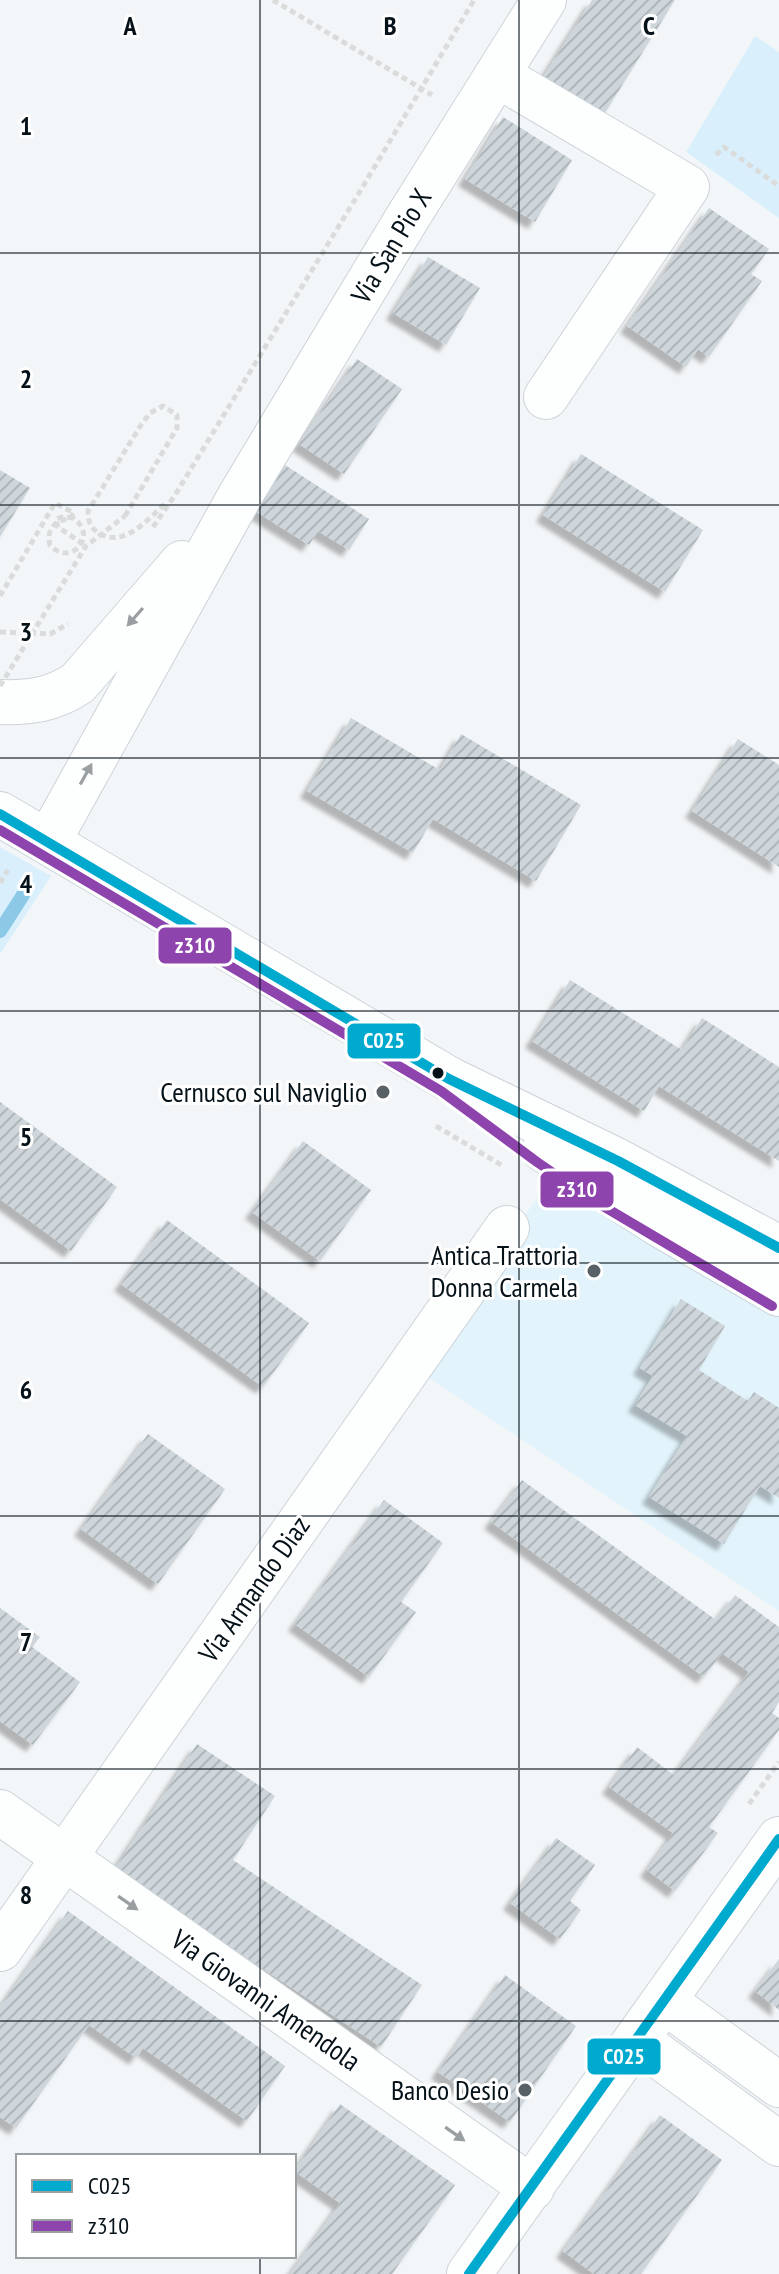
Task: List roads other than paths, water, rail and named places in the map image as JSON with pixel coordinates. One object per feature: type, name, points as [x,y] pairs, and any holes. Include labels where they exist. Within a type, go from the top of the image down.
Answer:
[{"type":"street","name":"Via San Pio X","points":[[48,842],[241,494],[544,0]]},
{"type":"street","points":[[497,75],[687,187],[546,397]]},
{"type":"street","name":"Via San Pio X","points":[[0,702],[42,700],[60,695],[78,683],[241,494]]},
{"type":"street","points":[[0,814],[449,1079],[618,1161],[779,1248]]},
{"type":"street","points":[[449,1079],[599,1187],[779,1294]]},
{"type":"street","name":"Via Armando Diaz","points":[[0,1949],[507,1228]]},
{"type":"street","name":"Via Giovanni Amendola","points":[[0,1812],[532,2188]]},
{"type":"street","points":[[469,2274],[779,1839]]},
{"type":"street","points":[[664,2001],[779,2085]]},
{"type":"street","points":[[637,2040],[779,2144]]},
{"type":"waterway","points":[[0,931],[23,895]]},
{"type":"place","name":"Cernusco sul Naviglio","points":[[383,1092]]},
{"type":"place","name":"Antica Trattoria Donna Carmela","points":[[594,1271]]},
{"type":"place","name":"Banco Desio","points":[[525,2090]]}]
